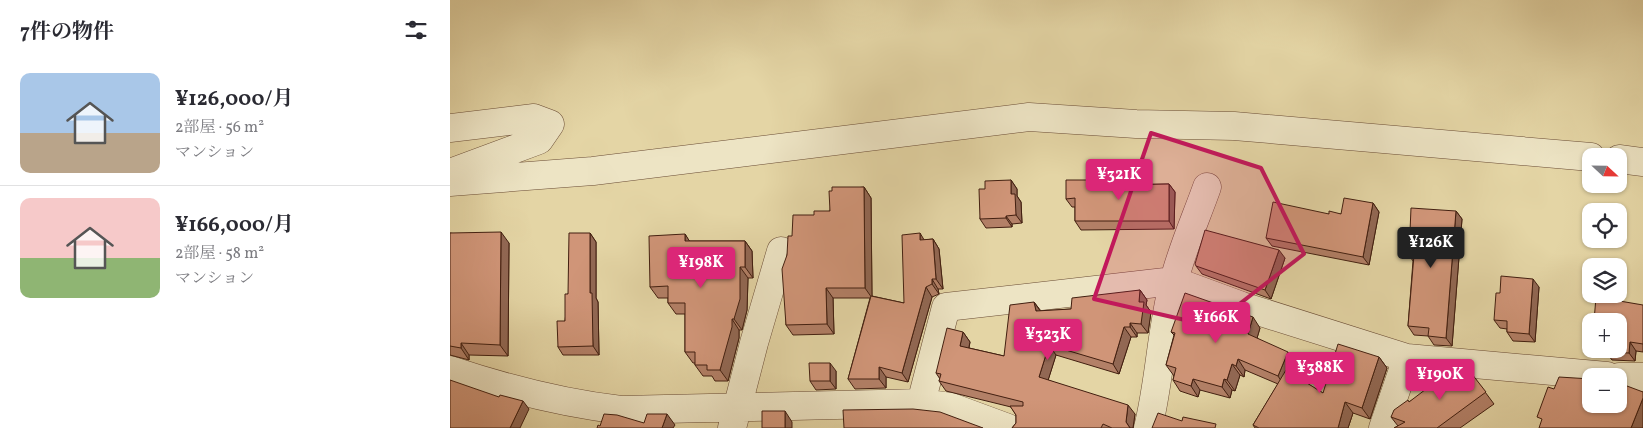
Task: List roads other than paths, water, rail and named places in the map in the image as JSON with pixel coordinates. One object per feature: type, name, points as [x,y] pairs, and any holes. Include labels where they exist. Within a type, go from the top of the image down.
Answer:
[{"type":"street","points":[[450,182],[593,171],[1029,117],[1136,124],[1234,126],[1582,156]]},
{"type":"street","points":[[450,128],[534,118],[550,124],[540,140],[450,172]]},
{"type":"street","points":[[1628,160],[1643,162]]},
{"type":"street","points":[[1148,428],[1159,376],[1160,356],[1174,281],[1207,187]]},
{"type":"street","points":[[735,418],[754,343],[781,251]]},
{"type":"street","points":[[921,403],[946,307],[1174,281],[1242,306],[1407,358],[1582,374]]},
{"type":"street","points":[[1383,428],[1407,358]]},
{"type":"street","points":[[450,370],[512,390],[573,404],[620,410],[735,418],[921,403],[952,407],[1008,428]]},
{"type":"street","points":[[1627,376],[1643,377]]}]
